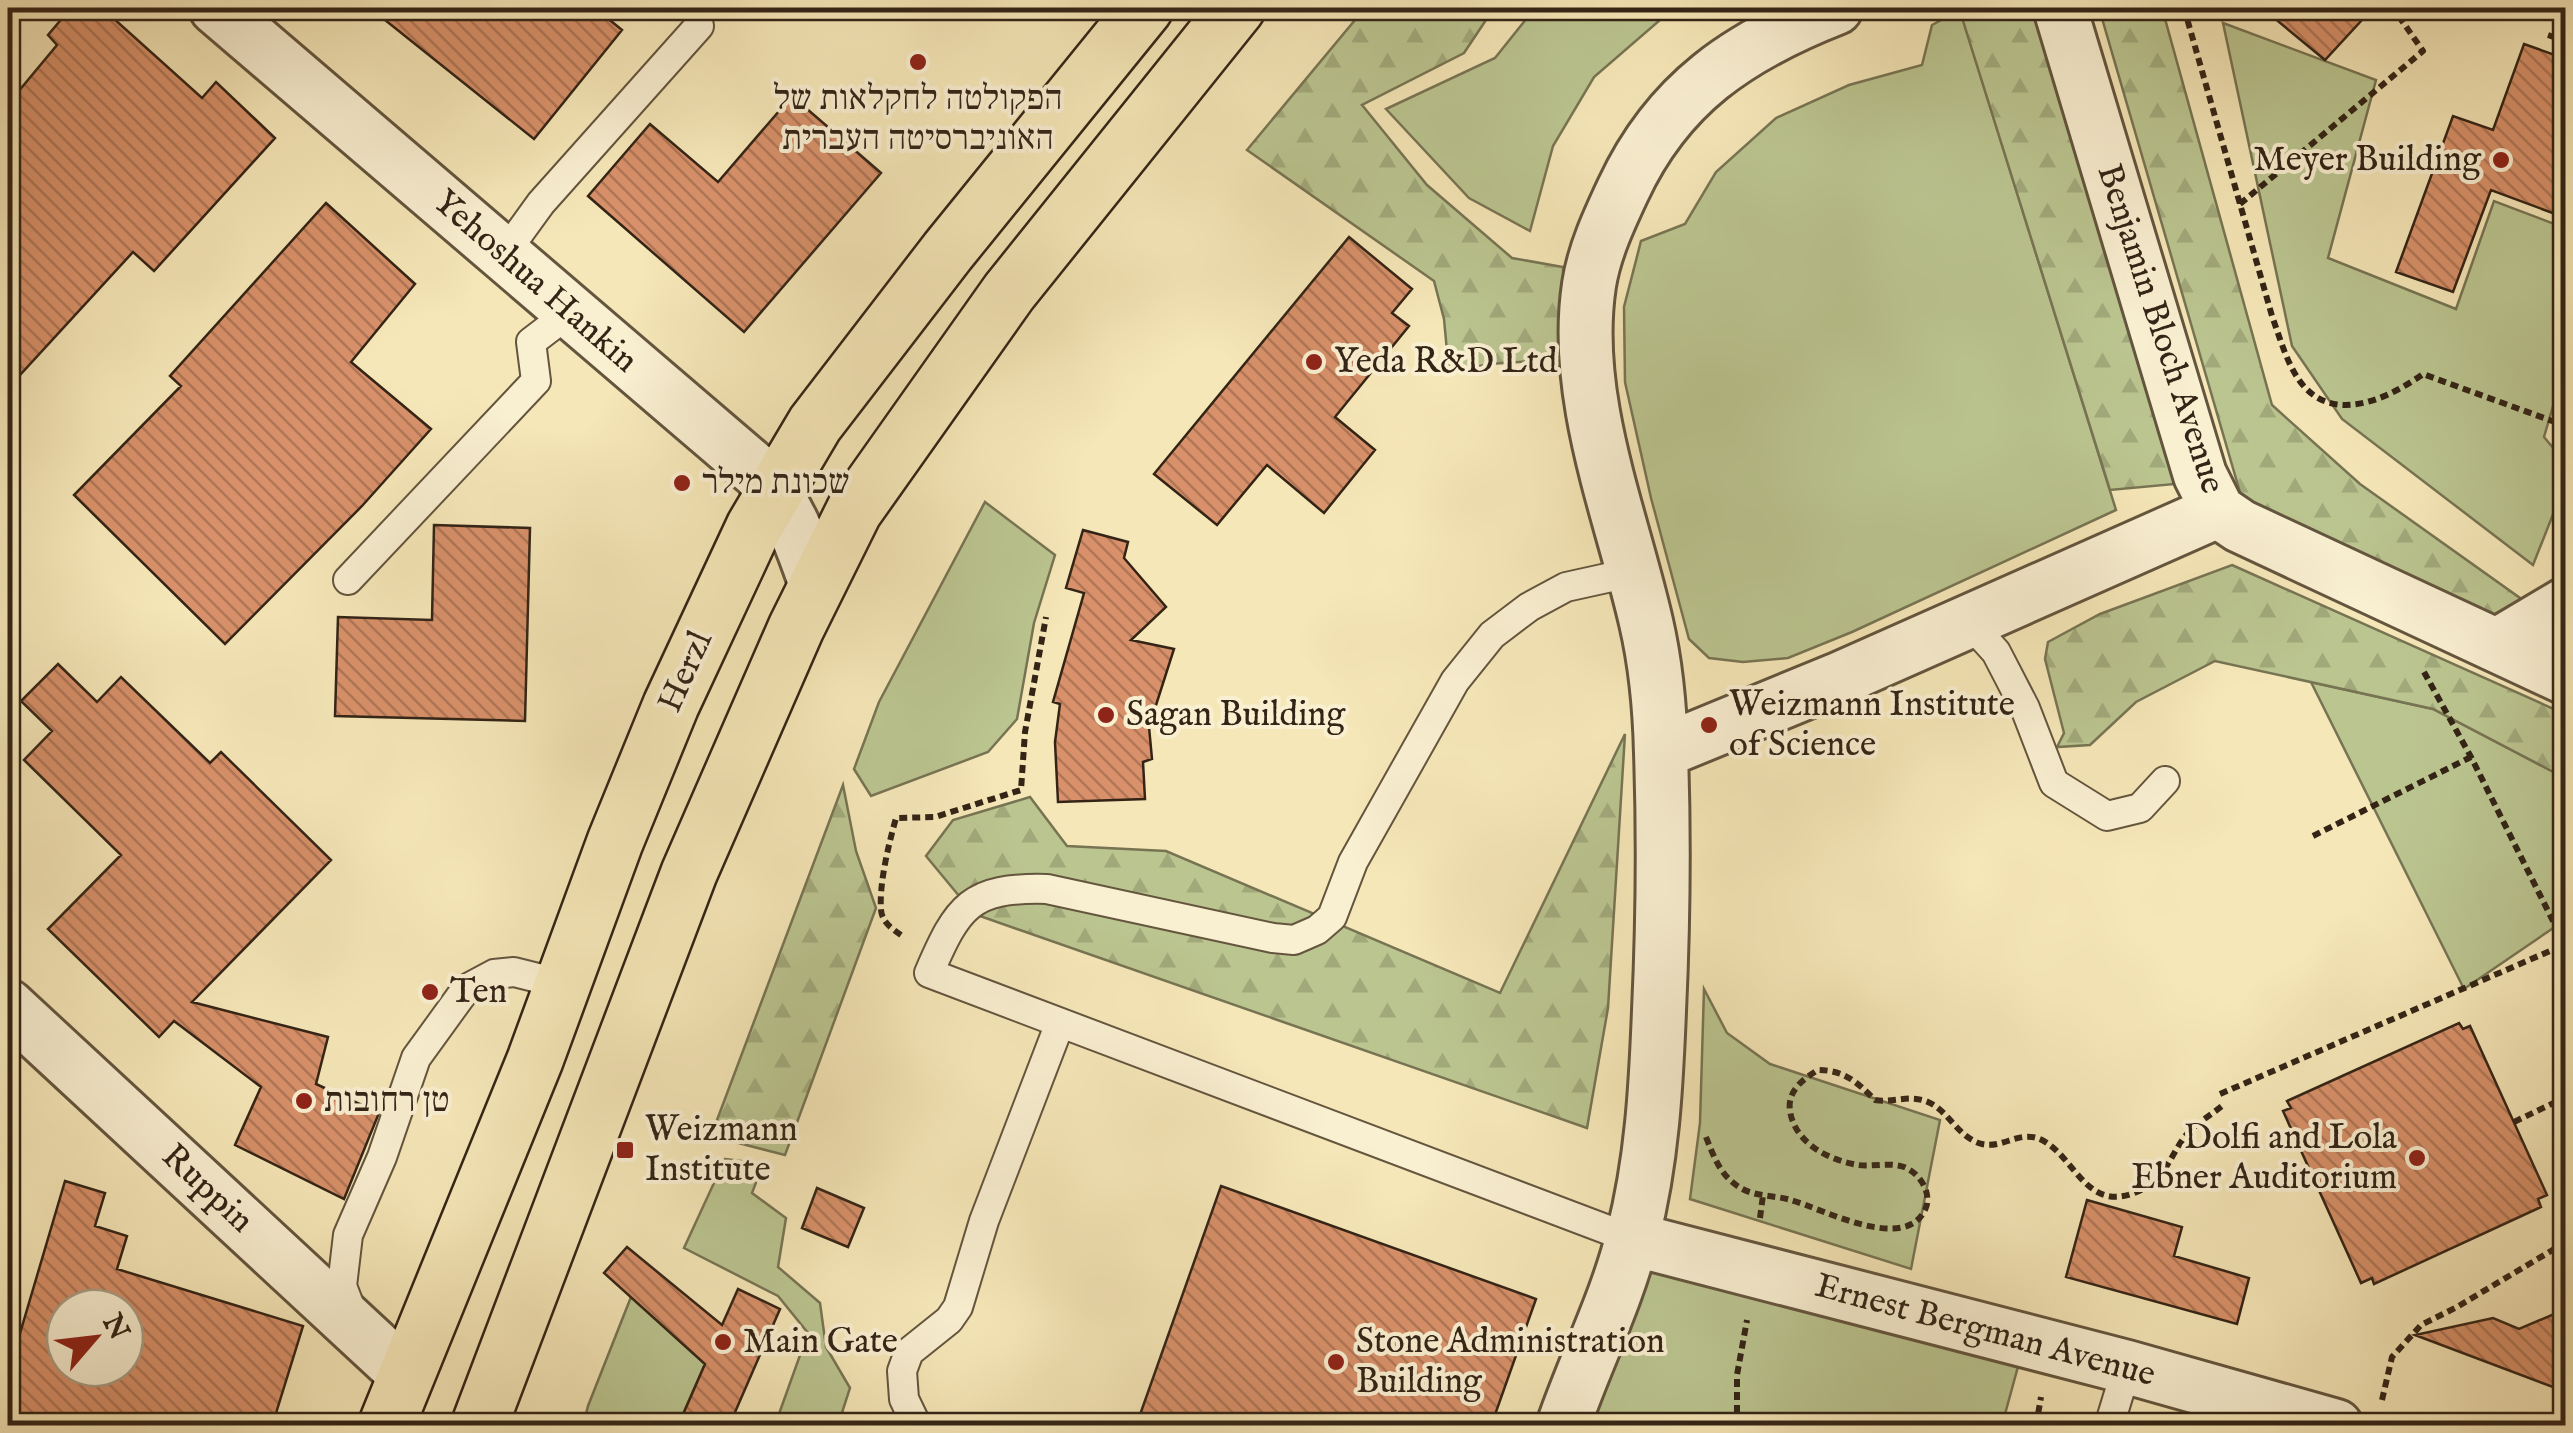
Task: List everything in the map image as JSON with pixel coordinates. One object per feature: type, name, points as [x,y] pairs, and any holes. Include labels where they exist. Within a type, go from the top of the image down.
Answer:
[{"type":"main road","name":"Herzl","points":[[386,1426],[535,1060],[671,705],[774,489],[815,424],[960,236],[1145,8]]},
{"type":"main road","points":[[488,1416],[689,873],[816,585],[854,511],[1009,292],[1237,8]]},
{"type":"street","name":"Yehoshua Hankin","points":[[216,8],[758,472],[774,489],[800,538],[816,585]]},
{"type":"street","points":[[1563,1426],[1632,1239],[1654,1119],[1661,972],[1661,752],[1656,678],[1634,572],[1596,428],[1586,328],[1589,284],[1598,249],[1634,167],[1673,108],[1743,51],[1836,8]]},
{"type":"street","name":"Benjamin Bloch Avenue","points":[[2060,8],[2200,475],[2218,511],[2240,526],[2566,678]]},
{"type":"street","points":[[1661,752],[1778,705],[2218,511]]},
{"type":"street","points":[[2496,645],[2566,604]]},
{"type":"street","name":"Ruppin","points":[[8,1006],[405,1374]]},
{"type":"street","name":"Ernest Bergman Avenue","points":[[1632,1239],[2127,1367],[2358,1417]]},
{"type":"lane","points":[[504,254],[542,203],[699,26]]},
{"type":"lane","points":[[348,580],[536,381],[531,342],[569,313]]},
{"type":"lane","points":[[1632,1239],[1060,1022],[932,965],[945,937],[973,900],[993,891],[1019,888],[1047,889],[1294,940],[1316,930],[1332,916],[1353,862],[1456,681],[1492,635],[1529,607],[1566,587],[1634,572]]},
{"type":"lane","points":[[1967,620],[1996,652],[2025,708],[2054,784],[2108,816],[2140,808],[2166,781]]},
{"type":"lane","points":[[357,1327],[342,1286],[348,1235],[382,1157],[416,1058],[466,989],[494,974],[514,972],[562,984]]},
{"type":"lane","points":[[917,1426],[904,1399],[902,1371],[909,1352],[949,1320],[958,1307],[984,1220],[1060,1022]]},
{"type":"lane","points":[[2109,1426],[2127,1367]]},
{"type":"path","points":[[2184,8],[2285,353],[2301,383],[2318,398],[2340,406],[2384,399],[2423,374],[2566,426]]},
{"type":"path","points":[[2240,204],[2423,51],[2393,8]]},
{"type":"path","points":[[2548,35],[2566,41]]},
{"type":"path","points":[[932,965],[888,926],[881,912],[888,843],[896,818],[936,817],[1020,790],[1025,732],[1046,617]]},
{"type":"path","points":[[2220,1094],[2565,945],[2471,757],[2423,671]]},
{"type":"path","points":[[2313,836],[2471,757]]},
{"type":"path","points":[[1654,1119],[1702,1132],[1726,1177],[1742,1190],[1791,1200],[1878,1229],[1896,1229],[1910,1226],[1928,1205],[1928,1192],[1918,1177],[1904,1167],[1858,1165],[1835,1159],[1804,1140],[1793,1124],[1789,1105],[1792,1093],[1818,1070],[1846,1075],[1875,1100],[1922,1099],[1934,1104],[1969,1138],[1984,1145],[2022,1135],[2035,1136],[2058,1153],[2090,1188],[2107,1195],[2142,1190],[2159,1178],[2187,1134],[2222,1106]]},
{"type":"path","points":[[2514,1122],[2566,1097]]},
{"type":"path","points":[[2358,1417],[2392,1357],[2421,1325],[2566,1242]]},
{"type":"green space","points":[[1365,8],[1494,8],[1464,53],[1362,105],[1427,185],[1512,258],[1563,267],[1566,359],[1489,364],[1449,373],[1444,319],[1434,281],[1247,150]]},
{"type":"green space","points":[[1535,8],[1680,8],[1668,13],[1594,77],[1553,146],[1530,231],[1469,198],[1386,109],[1495,58]]},
{"type":"green space","points":[[1959,8],[2047,8],[2186,483],[2110,490]]},
{"type":"green space","points":[[2099,8],[2162,8],[2272,405],[2360,484],[2565,630],[2565,657],[2244,506]]},
{"type":"green space","points":[[1960,10],[2116,510],[1788,658],[1743,662],[1709,658],[1689,639],[1625,382],[1624,307],[1641,241],[1685,224],[1716,172],[1776,118],[1849,85],[1922,65],[1932,25]]},
{"type":"green space","points":[[2223,23],[2376,80],[2328,258],[2456,309],[2494,201],[2565,228],[2565,365],[2544,437],[2565,462],[2565,484],[2533,565],[2342,419],[2292,346]]},
{"type":"green space","points":[[985,502],[1055,555],[1034,623],[1017,719],[988,752],[871,796],[854,769],[879,702]]},
{"type":"green space","points":[[2232,565],[2565,714],[2565,778],[2433,709],[2215,661],[2136,702],[2090,745],[2057,747],[2064,733],[2045,659],[2048,642],[2100,614]]},
{"type":"green space","points":[[2311,682],[2433,709],[2565,778],[2565,920],[2464,989]]},
{"type":"green space","points":[[1625,734],[1608,1008],[1587,1128],[974,914],[926,856],[953,820],[1030,797],[1067,846],[1166,851],[1500,993]]},
{"type":"green space","points":[[843,785],[856,851],[876,908],[785,1155],[711,1136]]},
{"type":"green space","points":[[1704,989],[1727,1033],[1770,1064],[1940,1120],[1911,1269],[1690,1199],[1700,1123]]},
{"type":"green space","points":[[725,1159],[763,1164],[752,1193],[786,1218],[778,1267],[820,1303],[826,1347],[850,1388],[838,1425],[775,1425],[808,1333],[778,1296],[684,1248]]},
{"type":"green space","points":[[1602,1248],[2025,1341],[2002,1425],[1542,1426]]},
{"type":"green space","points":[[631,1297],[705,1364],[678,1425],[583,1426],[588,1406]]},
{"type":"building","points":[[71,8],[102,8],[202,98],[216,82],[275,138],[154,271],[133,252],[8,388],[8,104],[57,45],[48,35]]},
{"type":"building","points":[[370,8],[595,8],[622,30],[534,139]]},
{"type":"building","points":[[2262,8],[2373,8],[2325,60]]},
{"type":"building","name":"Meyer Building","points":[[2524,44],[2566,59],[2566,218],[2491,190],[2453,292],[2396,272],[2453,116],[2493,130]]},
{"type":"building","points":[[792,96],[881,173],[744,332],[588,196],[650,124],[718,182]]},
{"type":"building","points":[[326,203],[415,284],[351,362],[431,429],[362,506],[225,644],[74,495],[181,386],[170,376]]},
{"type":"building","name":"Yeda R&D Ltd","points":[[1349,237],[1412,289],[1392,313],[1409,326],[1335,417],[1375,450],[1324,513],[1267,465],[1217,525],[1154,474]]},
{"type":"building","points":[[434,525],[530,528],[525,721],[335,716],[338,617],[432,620]]},
{"type":"building","name":"Sagan Building","points":[[1083,530],[1128,542],[1124,558],[1166,607],[1131,640],[1174,649],[1149,727],[1152,759],[1143,762],[1145,799],[1058,802],[1055,742],[1060,704],[1053,702],[1084,593],[1066,588]]},
{"type":"building","points":[[58,664],[97,702],[121,677],[210,763],[221,752],[331,860],[192,1002],[328,1037],[316,1084],[379,1113],[344,1199],[235,1145],[261,1087],[174,1021],[159,1037],[48,929],[121,855],[24,760],[52,731],[21,701]]},
{"type":"building","name":"Dolfi and Lola Ebner Auditorium","points":[[2459,1023],[2463,1029],[2470,1026],[2547,1195],[2538,1199],[2541,1207],[2374,1284],[2372,1278],[2361,1283],[2283,1111],[2291,1108],[2287,1101]]},
{"type":"building","points":[[65,1181],[105,1193],[95,1226],[127,1236],[117,1269],[303,1326],[272,1426],[8,1426],[8,1374]]},
{"type":"building","name":"Stone Administration Building","points":[[1221,1186],[1536,1299],[1491,1426],[1136,1426]]},
{"type":"building","points":[[817,1188],[864,1208],[848,1247],[802,1228]]},
{"type":"building","points":[[2087,1200],[2182,1227],[2174,1256],[2249,1278],[2237,1324],[2066,1277]]},
{"type":"building","name":"Main Gate","points":[[627,1247],[722,1325],[738,1289],[780,1309],[729,1426],[678,1426],[705,1364],[604,1273]]},
{"type":"building","points":[[2566,1309],[2566,1392],[2415,1335],[2493,1318],[2519,1329]]},
{"type":"place","name":"הפקולטה לחקלאות של האוניברסיטה העברית","points":[[918,62]]},
{"type":"place","name":"Meyer Building","points":[[2501,160]]},
{"type":"place","name":"Yeda R&D Ltd","points":[[1314,362]]},
{"type":"place","name":"שכונת מילר","points":[[682,483]]},
{"type":"place","name":"Sagan Building","points":[[1106,715]]},
{"type":"place","name":"Weizmann Institute of Science","points":[[1709,725]]},
{"type":"place","name":"Ten","points":[[430,992]]},
{"type":"place","name":"טן רחובות","points":[[304,1101]]},
{"type":"place","name":"Weizmann Institute","points":[[625,1150]]},
{"type":"place","name":"Dolfi and Lola Ebner Auditorium","points":[[2417,1158]]},
{"type":"place","name":"Main Gate","points":[[723,1342]]},
{"type":"place","name":"Stone Administration Building","points":[[1336,1362]]}]
